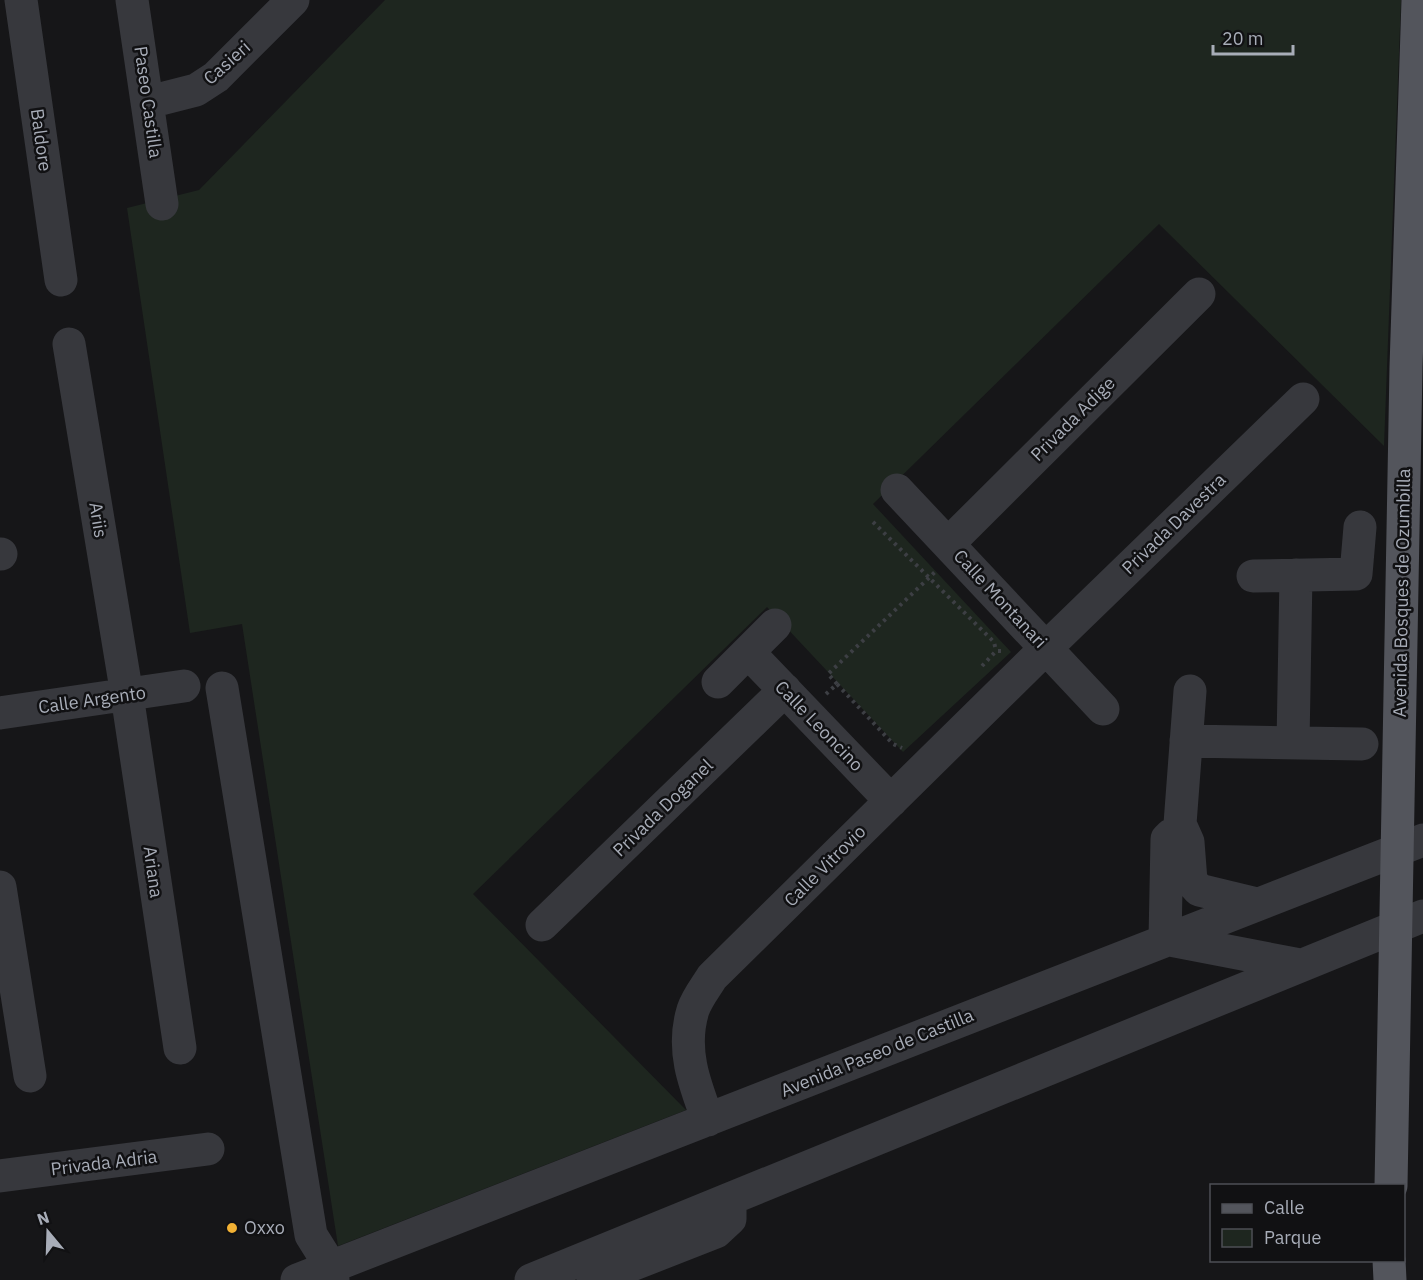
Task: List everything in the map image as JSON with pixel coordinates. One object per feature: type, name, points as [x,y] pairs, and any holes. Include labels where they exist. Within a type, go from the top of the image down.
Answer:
[{"type":"main road","name":"Avenida Bosques de Ozumbilla","points":[[1391,1184],[1410,921],[1406,355],[1418,0]]},
{"type":"main road","points":[[1389,1262],[1390,1280]]},
{"type":"street","name":"Baldore","points":[[21,0],[61,280]]},
{"type":"street","name":"Paseo Castilla","points":[[132,0],[162,204]]},
{"type":"street","name":"Casieri","points":[[148,102],[196,90],[216,77],[293,0]]},
{"type":"street","name":"Privada Adige","points":[[952,548],[1198,294]]},
{"type":"street","name":"Ariis","points":[[69,344],[127,695]]},
{"type":"street","name":"Privada Davestra","points":[[1046,648],[1303,399]]},
{"type":"street","name":"Calle Montanari","points":[[897,490],[1102,709]]},
{"type":"street","points":[[1253,576],[1356,574],[1360,527]]},
{"type":"street","points":[[1293,743],[1296,575]]},
{"type":"street","points":[[718,682],[775,625]]},
{"type":"street","name":"Calle Vitrovio","points":[[708,1120],[691,1075],[687,1045],[693,1008],[712,977],[1046,648]]},
{"type":"street","name":"Calle Leoncino","points":[[748,652],[891,801]]},
{"type":"street","name":"Calle Argento","points":[[0,713],[184,686]]},
{"type":"street","points":[[222,688],[311,1235],[332,1273]]},
{"type":"street","points":[[1190,691],[1180,824],[1167,839],[1179,885],[1165,939],[1300,965]]},
{"type":"street","name":"Ariana","points":[[127,695],[180,1048]]},
{"type":"street","name":"Privada Doganel","points":[[542,925],[795,702]]},
{"type":"street","points":[[1186,741],[1362,744]]},
{"type":"street","name":"Avenida Paseo de Castilla","points":[[298,1280],[332,1273],[708,1120],[1165,939],[1410,846]]},
{"type":"street","points":[[1179,885],[1257,904]]},
{"type":"street","points":[[0,887],[30,1076]]},
{"type":"street","points":[[531,1280],[1410,921]]},
{"type":"street","name":"Privada Adria","points":[[0,1176],[208,1149]]},
{"type":"street","points":[[593,1280],[716,1232],[730,1219],[730,1200]]},
{"type":"street","points":[[298,1280],[311,1235]]},
{"type":"path","points":[[873,522],[994,642],[996,651]]},
{"type":"path","points":[[923,768],[900,746],[893,744],[828,674],[930,578],[952,548]]},
{"type":"path","points":[[795,702],[837,684]]},
{"type":"green space","points":[[385,0],[1401,0],[1384,446],[1159,224],[873,504],[1011,652],[903,752],[767,607],[473,894],[686,1110],[338,1246],[242,624],[190,633],[127,208],[199,190]]},
{"type":"place","name":"Oxxo","points":[[232,1228]]}]
